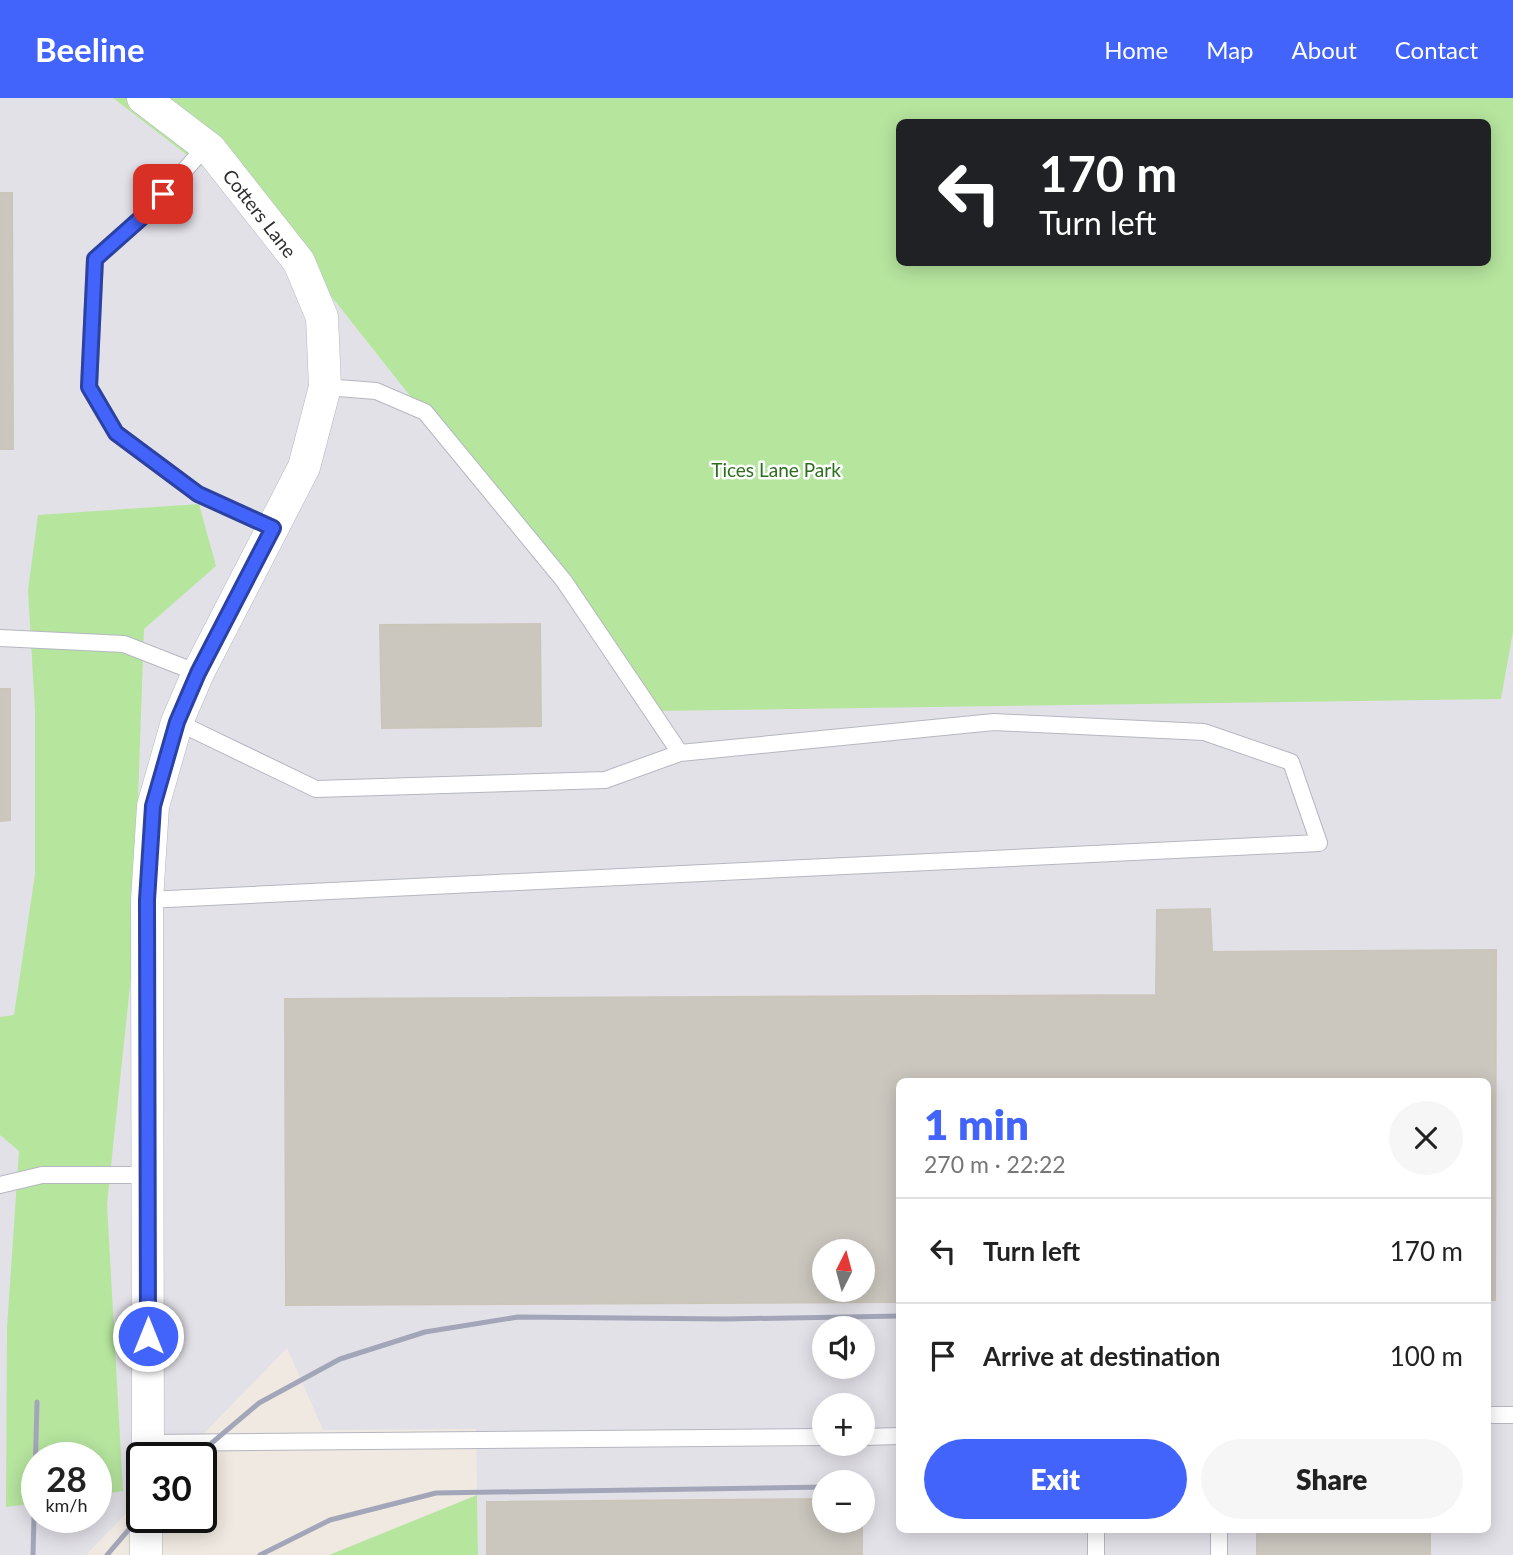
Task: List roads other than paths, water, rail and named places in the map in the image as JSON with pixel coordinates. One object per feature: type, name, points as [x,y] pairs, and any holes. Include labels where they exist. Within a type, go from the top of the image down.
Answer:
[{"type":"street","name":"Cotters Lane","points":[[144,98],[206,146],[248,195],[299,262],[322,317],[325,387],[304,467],[198,673],[177,722],[153,806],[147,900],[148,1442]]},
{"type":"street","points":[[146,1533],[146,1555]]},
{"type":"lane","points":[[206,146],[149,211],[95,259],[89,387],[116,433],[198,494],[273,528]]},
{"type":"lane","points":[[325,387],[376,391],[425,412],[564,581],[680,753]]},
{"type":"lane","points":[[0,638],[124,644],[198,673]]},
{"type":"lane","points":[[147,900],[1320,844],[1291,762],[1204,732],[994,722],[680,753],[605,779],[316,789],[177,722]]},
{"type":"lane","points":[[0,1185],[43,1175],[147,1175]]},
{"type":"lane","points":[[1491,1415],[1513,1415]]},
{"type":"lane","points":[[875,1437],[896,1436]]},
{"type":"lane","points":[[217,1449],[812,1437]]},
{"type":"lane","points":[[1096,1533],[1096,1555]]},
{"type":"lane","points":[[1219,1533],[1219,1555]]},
{"type":"railway","points":[[213,1442],[259,1403],[340,1359],[425,1332],[518,1317],[726,1319],[896,1316]]},
{"type":"railway","points":[[33,1555],[37,1402]]},
{"type":"railway","points":[[260,1555],[330,1520],[436,1493],[812,1487]]},
{"type":"railway","points":[[107,1555],[126,1533]]},
{"type":"park label","name":"Tices Lane Park","points":[[776,469]]}]
